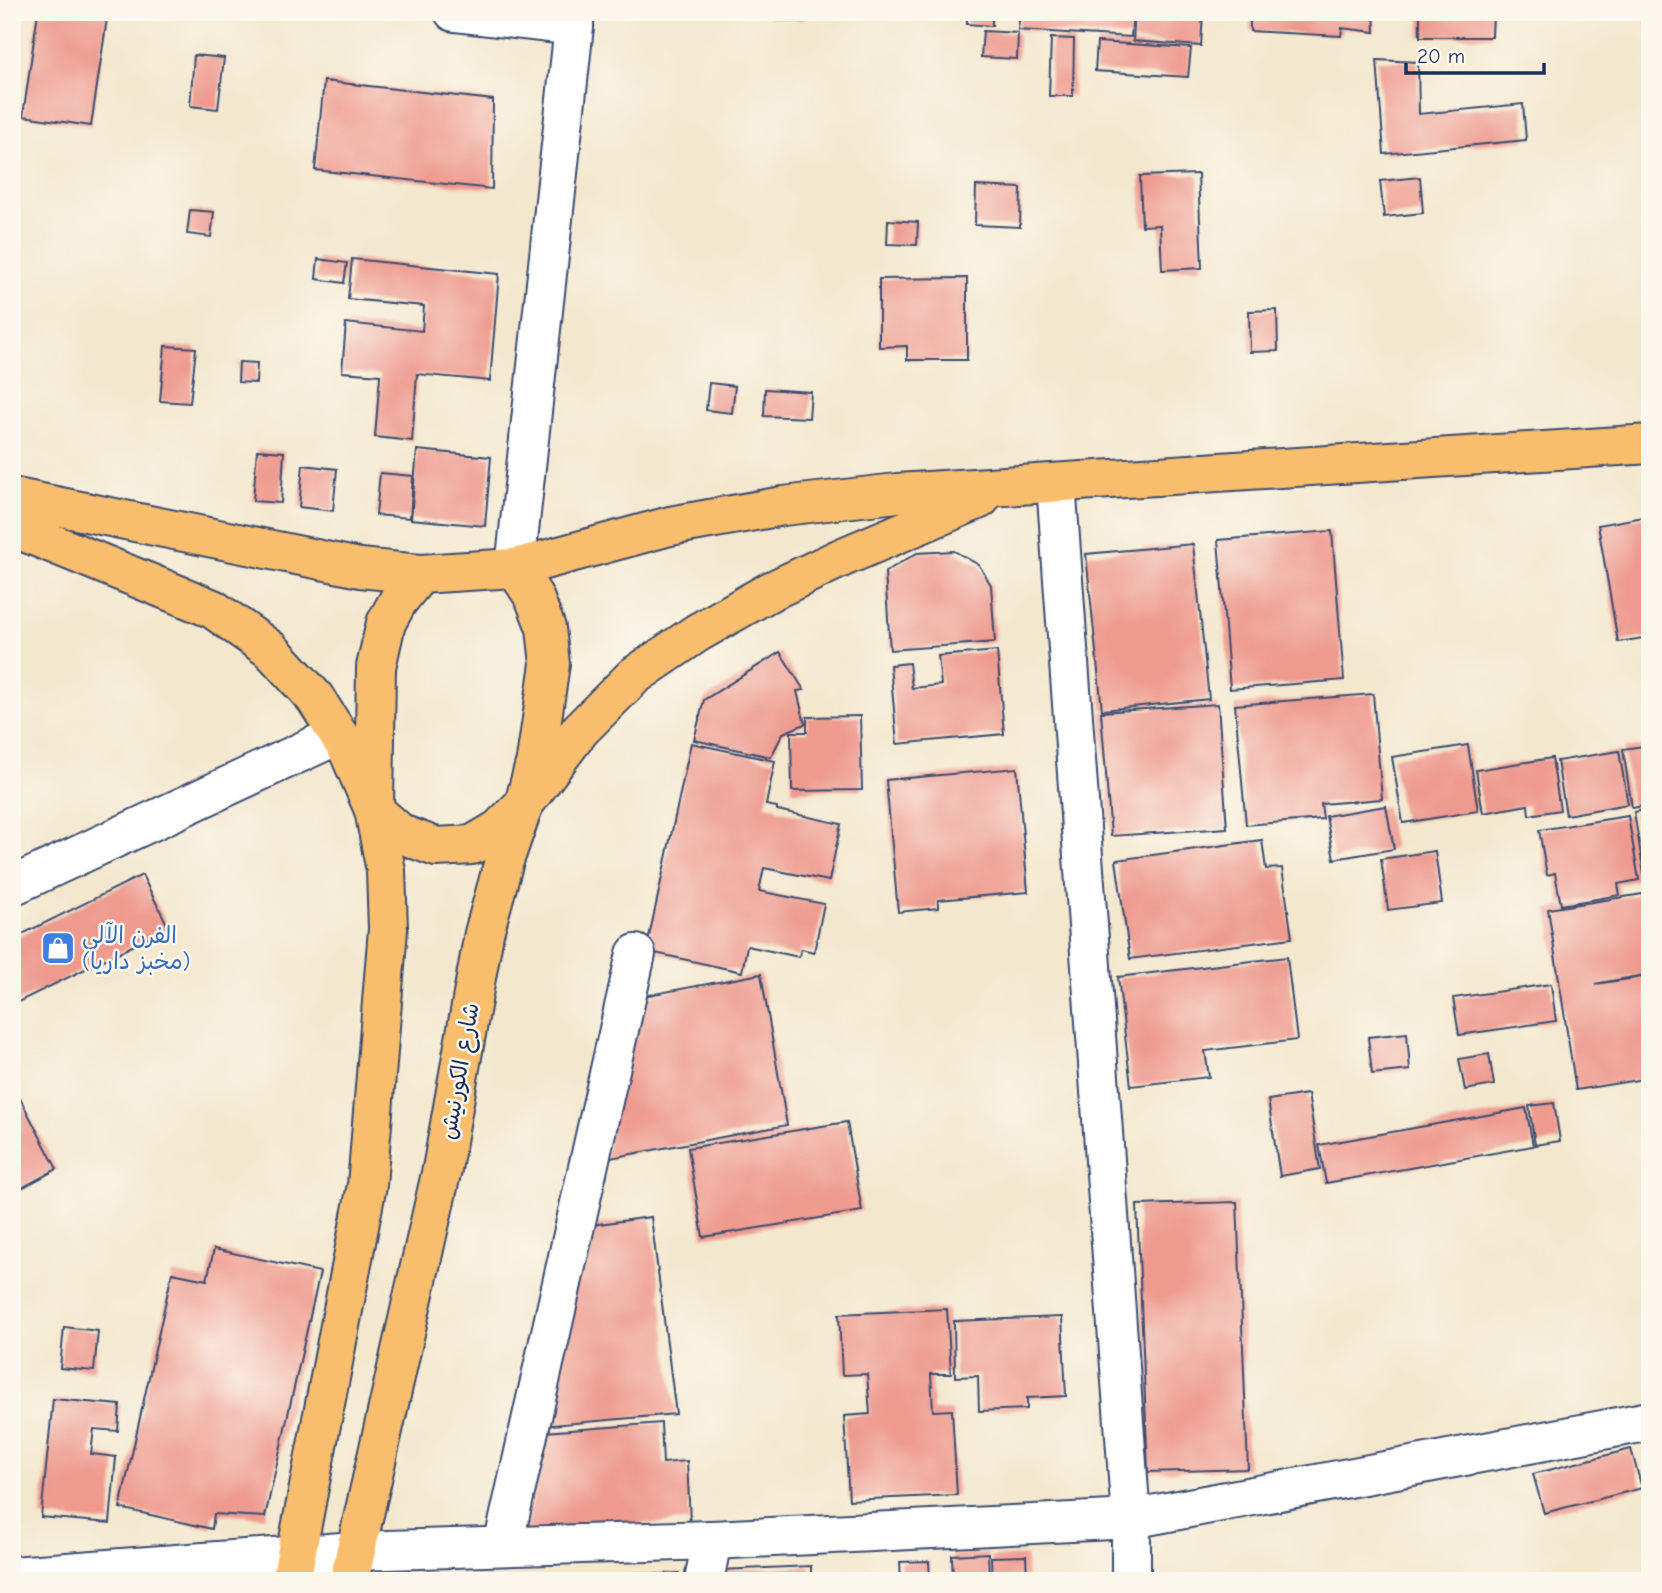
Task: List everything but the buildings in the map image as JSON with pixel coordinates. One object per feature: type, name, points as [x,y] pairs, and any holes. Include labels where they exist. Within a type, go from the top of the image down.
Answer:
[{"type":"main road","points":[[12,497],[360,568],[421,574],[515,568],[670,526],[783,506],[897,493],[1650,444]]},
{"type":"main road","points":[[12,527],[213,609],[271,650],[315,698],[348,750],[374,810],[401,834],[436,847],[472,845],[499,829],[524,804],[580,730],[634,676],[697,633],[769,592],[843,557],[1012,486]]},
{"type":"main road","name":"شارع الكورنيش","points":[[352,1566],[442,1169],[484,933],[536,760],[550,664],[546,628],[534,597],[515,568]]},
{"type":"main road","points":[[293,1568],[367,1185],[388,929],[386,871],[374,810],[376,667],[386,623],[398,601],[421,574]]},
{"type":"street","points":[[454,12],[574,19],[515,568]]},
{"type":"street","points":[[1056,483],[1131,1519],[1131,1581]]},
{"type":"street","points":[[12,887],[338,735]]},
{"type":"street","points":[[503,1546],[636,954]]},
{"type":"street","points":[[12,1576],[352,1566],[503,1546],[712,1540],[1131,1519],[1650,1421]]},
{"type":"street","points":[[704,1581],[712,1540]]},
{"type":"place","name":"الفرن الآلي (مخبز داريا)","points":[[58,948]]}]
